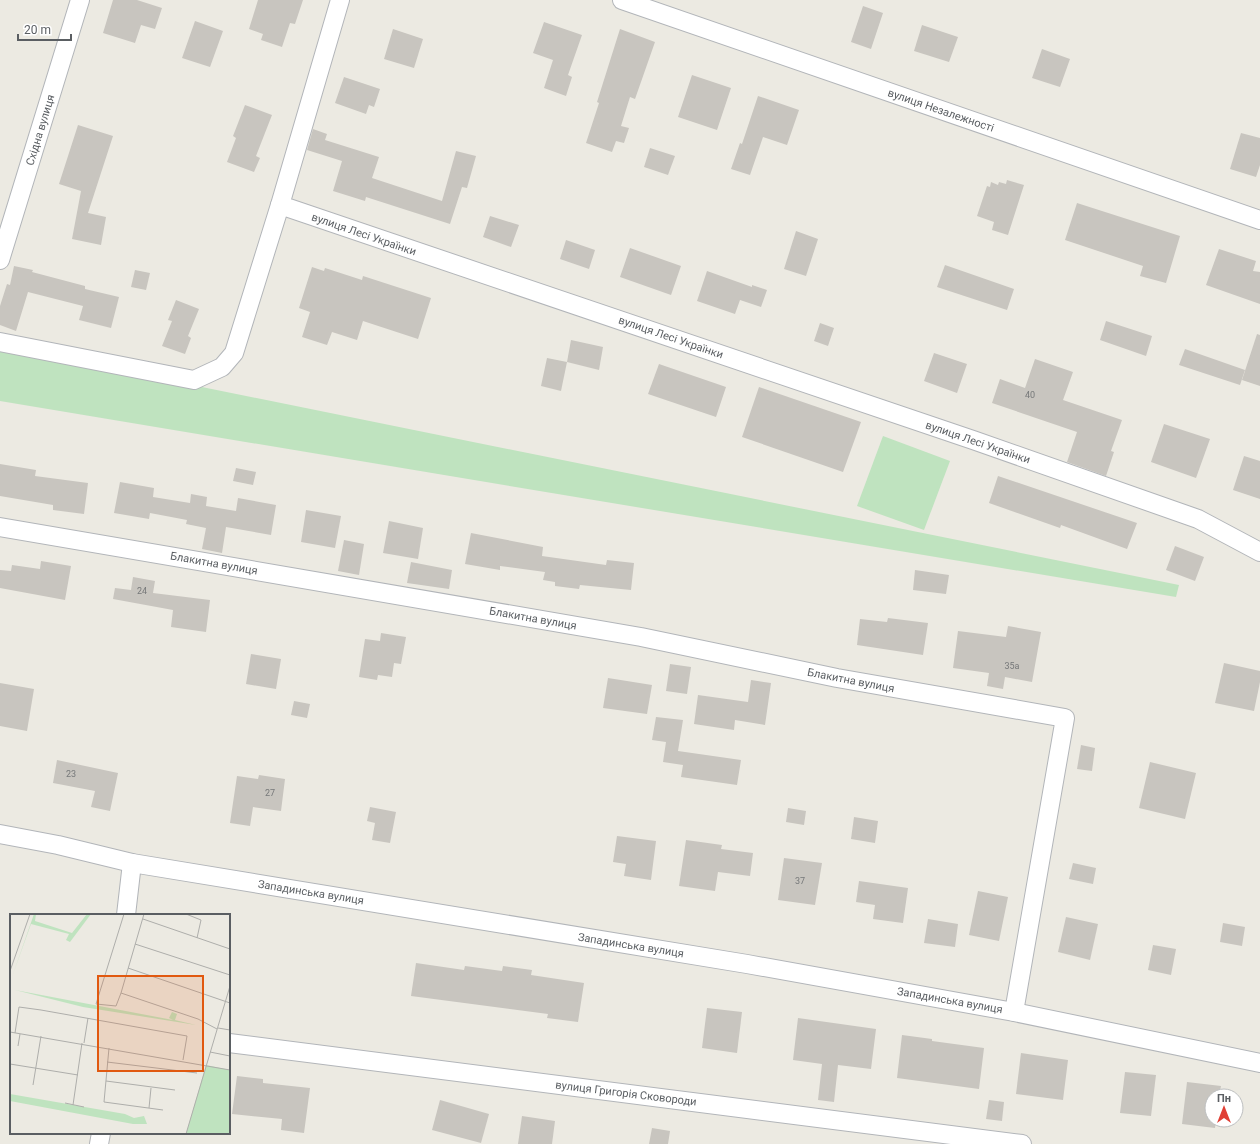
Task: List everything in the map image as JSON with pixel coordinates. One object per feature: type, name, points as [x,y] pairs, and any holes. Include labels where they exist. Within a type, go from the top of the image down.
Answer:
[{"type":"street","name":"Східна вулиця","points":[[0,260],[80,0]]},
{"type":"street","points":[[0,342],[194,380],[222,368],[234,353],[280,205],[340,0]]},
{"type":"street","name":"вулиця Незалежності","points":[[622,0],[1260,220]]},
{"type":"street","name":"вулиця Лесі Українки","points":[[280,205],[920,422],[1191,517],[1253,547],[1260,552]]},
{"type":"street","name":"Блакитна вулиця","points":[[0,526],[640,637],[837,678],[1065,718],[1014,1012]]},
{"type":"street","name":"Западинська вулиця","points":[[0,834],[58,845],[132,863],[747,964],[1014,1012],[1260,1063]]},
{"type":"street","points":[[126,914],[132,863]]},
{"type":"street","name":"вулиця Григорія Сковороди","points":[[230,1043],[1022,1144]]},
{"type":"street","points":[[99,1144],[100,1134]]},
{"type":"green space","points":[[0,346],[1179,585],[1176,597],[0,401]]},
{"type":"green space","points":[[883,436],[950,461],[924,530],[857,506]]},
{"type":"building","points":[[113,0],[137,0],[162,8],[155,29],[141,25],[135,43],[103,33]]},
{"type":"building","points":[[258,0],[303,0],[295,24],[290,23],[282,47],[261,40],[263,34],[249,29]]},
{"type":"building","points":[[863,6],[883,13],[871,49],[851,42]]},
{"type":"building","points":[[195,21],[223,31],[210,67],[182,58]]},
{"type":"building","points":[[544,22],[582,35],[568,75],[572,77],[566,96],[544,88],[553,60],[533,53]]},
{"type":"building","points":[[922,25],[958,37],[949,62],[914,51]]},
{"type":"building","points":[[393,29],[423,39],[414,68],[384,59]]},
{"type":"building","points":[[620,29],[655,42],[635,99],[630,97],[621,126],[629,128],[624,143],[616,141],[612,152],[586,143]]},
{"type":"building","points":[[1042,49],[1070,59],[1060,87],[1032,78]]},
{"type":"building","points":[[692,75],[731,88],[717,130],[678,117]]},
{"type":"building","points":[[344,77],[380,89],[374,107],[369,105],[366,114],[335,103]]},
{"type":"building","points":[[758,96],[799,110],[787,145],[763,137],[750,175],[731,169],[740,143],[742,144]]},
{"type":"building","points":[[245,105],[272,115],[256,156],[260,158],[254,172],[227,162],[236,138],[233,136]]},
{"type":"building","points":[[78,125],[113,136],[88,213],[106,217],[101,245],[72,239],[81,191],[59,184]]},
{"type":"building","points":[[313,129],[327,134],[325,140],[379,157],[372,178],[442,201],[456,151],[476,156],[467,188],[462,187],[450,224],[366,197],[365,201],[333,191],[342,161],[307,150]]},
{"type":"building","points":[[1241,133],[1260,138],[1260,165],[1256,177],[1230,169]]},
{"type":"building","points":[[650,148],[675,156],[668,175],[644,167]]},
{"type":"building","points":[[1007,180],[1024,185],[1008,235],[992,230],[994,222],[977,216],[987,186],[990,187],[991,182],[998,185],[999,182],[1006,184]]},
{"type":"building","points":[[1077,203],[1180,236],[1166,283],[1140,276],[1143,266],[1065,240]]},
{"type":"building","points":[[490,216],[519,225],[511,247],[483,237]]},
{"type":"building","points":[[796,231],[818,239],[806,276],[784,269]]},
{"type":"building","points":[[566,240],[595,250],[589,269],[560,259]]},
{"type":"building","points":[[630,248],[681,266],[671,295],[620,277]]},
{"type":"building","points":[[1219,249],[1256,261],[1253,271],[1260,272],[1260,304],[1206,285]]},
{"type":"building","points":[[945,265],[1014,289],[1007,310],[937,287]]},
{"type":"building","points":[[14,266],[33,270],[32,272],[85,286],[85,289],[119,297],[111,328],[79,320],[83,306],[28,292],[16,331],[0,325],[0,306],[7,284],[10,285]]},
{"type":"building","points":[[312,267],[324,271],[325,268],[362,280],[363,276],[431,298],[418,339],[363,321],[357,340],[332,332],[327,345],[302,337],[310,312],[299,308]]},
{"type":"building","points":[[135,270],[150,273],[146,290],[131,287]]},
{"type":"building","points":[[707,271],[752,287],[752,285],[767,290],[761,307],[740,300],[735,314],[697,301]]},
{"type":"building","points":[[176,300],[199,309],[188,336],[191,338],[185,354],[162,346],[172,321],[168,320]]},
{"type":"building","points":[[1106,321],[1152,336],[1146,356],[1100,340]]},
{"type":"building","points":[[820,323],[834,328],[828,346],[814,341]]},
{"type":"building","points":[[1257,334],[1260,335],[1260,386],[1242,380]]},
{"type":"building","points":[[571,340],[603,347],[599,370],[567,362]]},
{"type":"building","points":[[1185,349],[1245,370],[1240,385],[1179,365]]},
{"type":"building","points":[[934,353],[967,364],[957,393],[924,381]]},
{"type":"building","points":[[547,358],[567,362],[561,391],[541,386]]},
{"type":"building","points":[[1035,359],[1073,372],[1063,400],[1122,420],[1111,451],[1114,452],[1106,476],[1067,462],[1077,432],[992,403],[1000,379],[1025,388]]},
{"type":"building","points":[[659,364],[726,387],[716,417],[648,394]]},
{"type":"building","points":[[759,387],[861,422],[843,472],[742,437]]},
{"type":"building","points":[[1164,424],[1210,439],[1196,478],[1151,462]]},
{"type":"building","points":[[1244,456],[1260,461],[1260,499],[1233,490]]},
{"type":"building","points":[[0,464],[36,470],[35,476],[88,483],[84,514],[53,510],[53,505],[0,496]]},
{"type":"building","points":[[236,468],[256,472],[253,485],[233,481]]},
{"type":"building","points":[[998,476],[1137,523],[1127,549],[1061,525],[1060,528],[989,503]]},
{"type":"building","points":[[120,482],[154,488],[153,497],[190,503],[191,494],[207,497],[206,506],[236,511],[238,498],[276,505],[271,535],[226,527],[222,553],[202,549],[206,528],[186,524],[187,520],[150,513],[149,519],[114,513]]},
{"type":"building","points":[[306,510],[341,516],[335,548],[301,542]]},
{"type":"building","points":[[389,521],[423,528],[418,559],[383,553]]},
{"type":"building","points":[[471,533],[543,547],[542,556],[606,565],[607,560],[634,563],[631,590],[580,585],[579,589],[555,586],[555,582],[543,580],[545,572],[500,566],[500,570],[465,564]]},
{"type":"building","points":[[344,540],[364,544],[359,575],[338,571]]},
{"type":"building","points":[[1175,546],[1204,557],[1195,581],[1166,570]]},
{"type":"building","points":[[41,561],[71,566],[65,600],[0,588],[0,570],[11,571],[12,565],[40,569]]},
{"type":"building","points":[[411,562],[452,570],[449,589],[407,583]]},
{"type":"building","points":[[915,570],[949,575],[946,594],[913,590]]},
{"type":"building","points":[[133,577],[155,581],[153,593],[210,600],[206,632],[171,627],[173,610],[113,599],[115,588],[131,590]]},
{"type":"building","points":[[888,618],[928,623],[923,655],[857,645],[860,619],[887,622]]},
{"type":"building","points":[[1008,626],[1041,632],[1032,682],[1005,677],[1003,689],[987,686],[989,673],[953,668],[958,631],[1006,637]]},
{"type":"building","points":[[381,633],[406,637],[401,664],[394,663],[392,677],[378,675],[377,680],[359,677],[365,639],[380,641]]},
{"type":"building","points":[[251,654],[281,659],[276,689],[246,684]]},
{"type":"building","points":[[1224,663],[1260,671],[1260,682],[1254,711],[1215,703]]},
{"type":"building","points":[[670,664],[691,667],[687,694],[666,691]]},
{"type":"building","points":[[608,678],[652,685],[647,714],[603,708]]},
{"type":"building","points":[[751,680],[771,683],[765,725],[735,720],[734,730],[694,724],[698,695],[748,702]]},
{"type":"building","points":[[0,683],[34,689],[27,731],[0,726]]},
{"type":"building","points":[[294,701],[310,704],[307,718],[291,715]]},
{"type":"building","points":[[656,717],[683,720],[678,751],[741,760],[737,785],[681,777],[683,765],[663,762],[666,742],[652,740]]},
{"type":"building","points":[[1081,745],[1095,748],[1092,771],[1077,769]]},
{"type":"building","points":[[57,760],[118,773],[110,811],[91,807],[95,791],[53,783]]},
{"type":"building","points":[[1150,762],[1196,773],[1185,819],[1139,808]]},
{"type":"building","points":[[259,775],[285,779],[281,811],[253,807],[250,826],[230,823],[237,776],[258,779]]},
{"type":"building","points":[[370,807],[396,812],[390,843],[372,840],[375,823],[367,821]]},
{"type":"building","points":[[788,808],[806,811],[804,825],[786,822]]},
{"type":"building","points":[[854,817],[878,821],[875,843],[851,839]]},
{"type":"building","points":[[617,836],[656,841],[651,880],[624,876],[626,864],[613,862]]},
{"type":"building","points":[[686,840],[722,845],[721,849],[753,853],[750,876],[718,872],[715,891],[679,886]]},
{"type":"building","points":[[784,858],[822,863],[815,905],[778,900]]},
{"type":"building","points":[[1073,863],[1096,868],[1093,884],[1069,879]]},
{"type":"building","points":[[859,881],[908,888],[903,923],[873,919],[875,905],[856,902]]},
{"type":"building","points":[[978,891],[1008,897],[999,941],[969,935]]},
{"type":"building","points":[[1066,917],[1098,924],[1090,960],[1058,952]]},
{"type":"building","points":[[928,919],[958,924],[955,947],[924,943]]},
{"type":"building","points":[[1223,923],[1245,927],[1242,946],[1220,942]]},
{"type":"building","points":[[1153,945],[1176,949],[1171,975],[1148,970]]},
{"type":"building","points":[[416,963],[464,970],[465,966],[502,971],[503,966],[532,970],[531,975],[584,983],[578,1022],[547,1018],[548,1014],[411,996]]},
{"type":"building","points":[[707,1008],[742,1012],[737,1053],[702,1048]]},
{"type":"building","points":[[798,1018],[876,1029],[871,1069],[838,1065],[834,1102],[818,1100],[822,1064],[793,1060]]},
{"type":"building","points":[[902,1035],[932,1039],[932,1041],[984,1048],[979,1089],[897,1078]]},
{"type":"building","points":[[1021,1053],[1068,1060],[1063,1100],[1016,1094]]},
{"type":"building","points":[[1125,1072],[1156,1075],[1151,1116],[1120,1113]]},
{"type":"building","points":[[237,1076],[263,1079],[263,1083],[310,1088],[304,1133],[281,1130],[282,1119],[232,1114]]},
{"type":"building","points":[[1187,1082],[1221,1086],[1221,1088],[1204,1088],[1204,1127],[1182,1124]]},
{"type":"building","points":[[440,1100],[489,1114],[481,1143],[432,1130]]},
{"type":"building","points":[[989,1100],[1004,1102],[1002,1121],[986,1119]]},
{"type":"building","points":[[522,1116],[555,1121],[552,1144],[518,1144]]},
{"type":"building","points":[[652,1128],[670,1131],[668,1144],[649,1144]]}]
